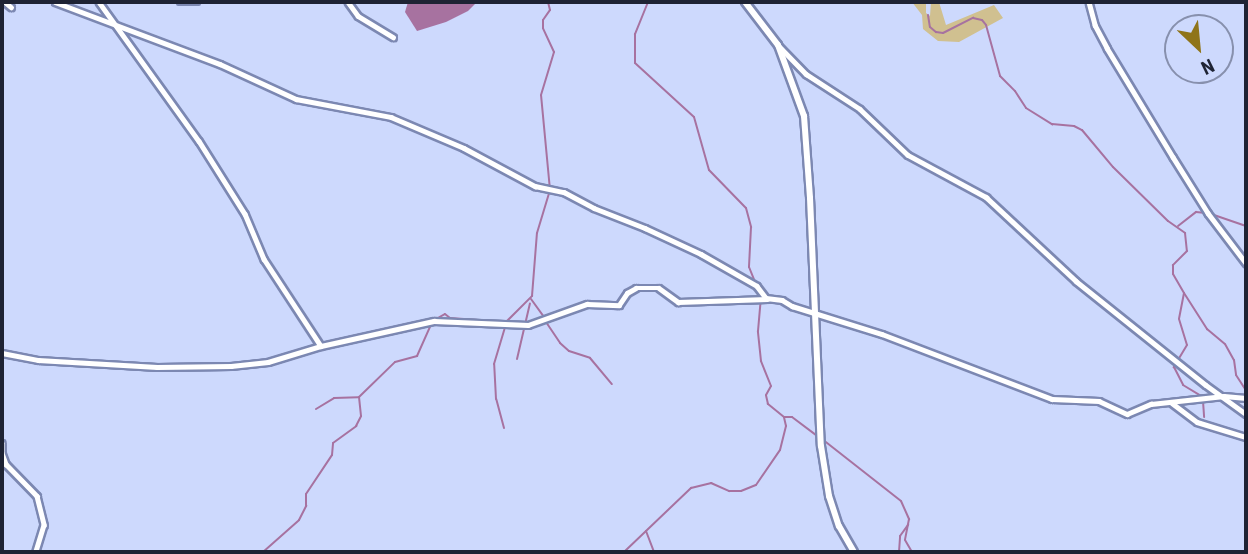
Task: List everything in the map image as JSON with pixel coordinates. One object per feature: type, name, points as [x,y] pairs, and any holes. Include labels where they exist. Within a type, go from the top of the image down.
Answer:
[{"type":"street","points":[[5,2],[11,7]]},
{"type":"street","points":[[55,2],[220,64],[296,99],[391,117],[464,148],[535,187],[564,192],[594,208],[690,249],[757,286],[768,299]]},
{"type":"street","points":[[99,2],[199,141],[245,214],[264,260],[321,346]]},
{"type":"street","points":[[180,2],[197,2]]},
{"type":"street","points":[[348,2],[358,16],[393,37]]},
{"type":"street","points":[[745,2],[778,46],[806,74],[860,109],[908,155],[986,197],[1076,281],[1196,378],[1246,414]]},
{"type":"street","points":[[1089,2],[1107,48],[1146,114],[1208,213],[1246,263]]},
{"type":"street","points":[[778,46],[804,116],[817,313],[821,446],[829,496],[839,526],[854,552]]},
{"type":"street","points":[[2,353],[38,360],[169,367],[268,362],[321,346],[433,321],[528,325],[587,304],[619,306],[627,293],[636,288],[659,288],[678,302],[768,299],[817,313],[1052,399],[1099,401],[1127,414],[1151,404],[1224,396],[1246,398]]},
{"type":"street","points":[[1171,402],[1197,422],[1246,437]]},
{"type":"street","points":[[2,443],[6,464],[37,496],[44,525],[36,552]]},
{"type":"shaded area","points":[[408,2],[477,2],[468,11],[446,22],[417,31],[405,12]]},
{"type":"shaded area","points":[[912,2],[926,2],[926,13],[930,16],[931,2],[939,2],[946,25],[994,5],[1003,18],[959,42],[938,41],[923,29],[922,15]]},
{"type":"waterway","points":[[436,319],[445,314],[450,318],[506,322],[532,296],[537,233],[550,190],[541,95],[554,52],[543,28],[543,20],[550,10],[548,2]]},
{"type":"waterway","points":[[648,2],[635,34],[635,63],[694,117],[709,170],[746,208],[751,227],[749,267],[755,282]]},
{"type":"waterway","points":[[928,15],[930,27],[943,33],[973,18],[982,20],[986,25],[1000,76],[1015,91],[1026,108],[1052,124],[1074,126],[1082,130],[1113,167],[1168,221],[1185,233],[1187,251],[1173,265],[1173,274],[1184,293],[1179,319],[1187,345],[1174,367],[1183,385],[1201,396]]},
{"type":"waterway","points":[[1178,226],[1196,212],[1206,213]]},
{"type":"waterway","points":[[1211,214],[1246,226]]},
{"type":"waterway","points":[[624,552],[691,488],[711,483],[729,491],[741,491],[756,485],[780,450],[786,426],[784,417],[768,404],[766,395],[771,386],[761,361],[758,331],[761,299],[758,291]]},
{"type":"waterway","points":[[1184,293],[1207,329],[1225,344],[1234,360],[1236,375],[1245,389]]},
{"type":"waterway","points":[[531,299],[544,317]]},
{"type":"waterway","points":[[517,359],[530,303]]},
{"type":"waterway","points":[[546,322],[560,343],[569,351],[590,358],[612,384]]},
{"type":"waterway","points":[[263,552],[299,520],[306,506],[306,494],[332,455],[333,443],[356,426],[361,416],[359,397],[395,362],[417,356],[432,323]]},
{"type":"waterway","points":[[504,428],[496,399],[494,364],[506,324]]},
{"type":"waterway","points":[[316,409],[334,398],[358,397]]},
{"type":"waterway","points":[[1203,401],[1204,417]]},
{"type":"waterway","points":[[784,417],[792,417],[817,436]]},
{"type":"waterway","points":[[822,439],[901,501],[909,519],[905,540],[912,552]]},
{"type":"waterway","points":[[899,552],[900,536],[908,525]]},
{"type":"waterway","points":[[646,531],[654,552]]}]
